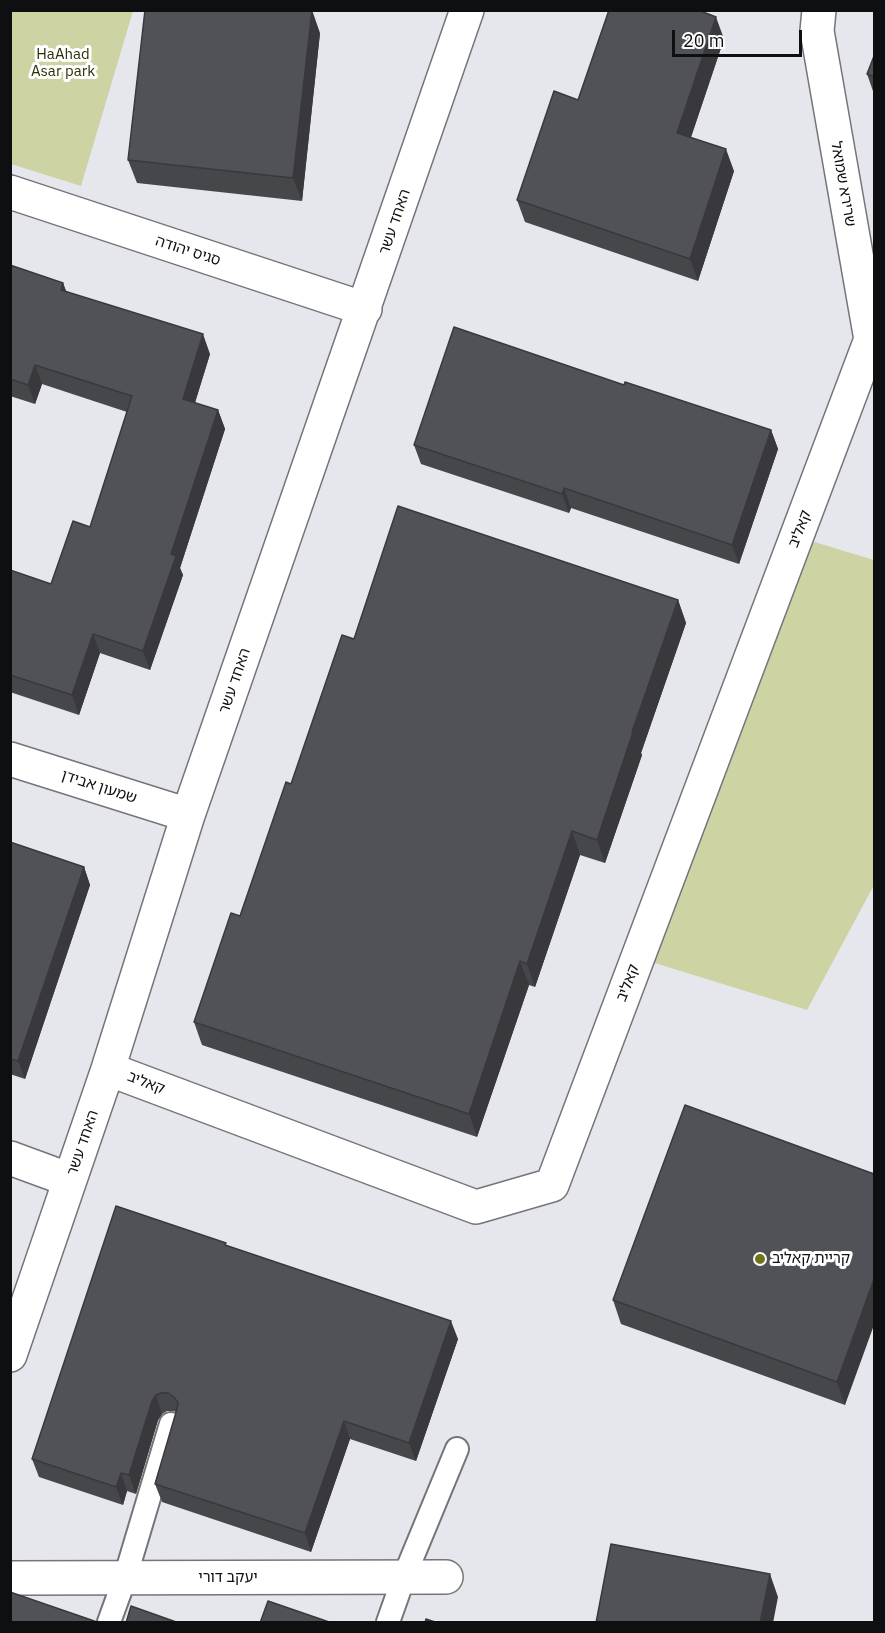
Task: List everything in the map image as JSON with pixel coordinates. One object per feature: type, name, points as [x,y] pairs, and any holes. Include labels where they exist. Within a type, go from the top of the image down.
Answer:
[{"type":"street","name":"האחד עשר","points":[[10,1355],[108,1069],[189,815],[467,10]]},
{"type":"street","name":"שרירא שמואל","points":[[819,10],[817,31],[873,348]]},
{"type":"street","name":"סגיס יהודה","points":[[10,192],[365,309]]},
{"type":"street","name":"קאליב","points":[[108,1069],[476,1207],[552,1185],[873,348]]},
{"type":"street","name":"שמעון אבידן","points":[[10,759],[189,815]]},
{"type":"street","points":[[10,1158],[70,1180]]},
{"type":"street","name":"יעקב דורי","points":[[10,1578],[446,1577]]},
{"type":"lane","points":[[109,1623],[125,1578],[171,1424]]},
{"type":"lane","points":[[388,1623],[404,1577],[457,1449]]},
{"type":"green space","name":"HaAhad Asar park","points":[[10,11],[133,11],[81,186],[11,164]]},
{"type":"green space","points":[[798,537],[874,560],[874,885],[807,1010],[645,960]]},
{"type":"building","points":[[145,10],[312,10],[293,178],[128,160]]},
{"type":"building","points":[[609,10],[698,10],[716,17],[677,133],[726,149],[690,259],[517,200],[554,91],[578,100]]},
{"type":"building","points":[[874,56],[874,77],[867,74]]},
{"type":"building","points":[[10,265],[63,283],[61,290],[203,334],[183,399],[218,410],[171,554],[176,556],[143,651],[93,634],[72,695],[10,675],[10,570],[51,584],[73,521],[90,527],[132,396],[35,365],[28,385],[10,379]]},
{"type":"building","points":[[454,327],[624,385],[625,382],[771,430],[732,545],[564,488],[562,494],[414,445]]},
{"type":"building","points":[[398,506],[678,600],[597,840],[572,831],[527,964],[520,961],[469,1114],[194,1022],[231,913],[240,916],[286,782],[291,784],[342,635],[354,639]]},
{"type":"building","points":[[10,842],[84,867],[18,1061],[10,1059]]},
{"type":"building","name":"קריית קאליב","points":[[685,1105],[874,1174],[874,1279],[837,1382],[613,1300]]},
{"type":"building","points":[[116,1206],[451,1321],[409,1443],[344,1421],[305,1533],[155,1484],[178,1403],[168,1393],[156,1395],[152,1401],[129,1475],[121,1473],[116,1487],[32,1459]]},
{"type":"building","points":[[611,1544],[770,1574],[760,1623],[596,1623]]},
{"type":"building","points":[[10,1592],[100,1623],[10,1623]]},
{"type":"building","points":[[268,1601],[332,1623],[260,1623]]},
{"type":"building","points":[[131,1606],[179,1623],[126,1623]]},
{"type":"building","points":[[426,1619],[438,1623],[425,1623]]},
{"type":"place","name":"קריית קאליב","points":[[760,1259]]}]
